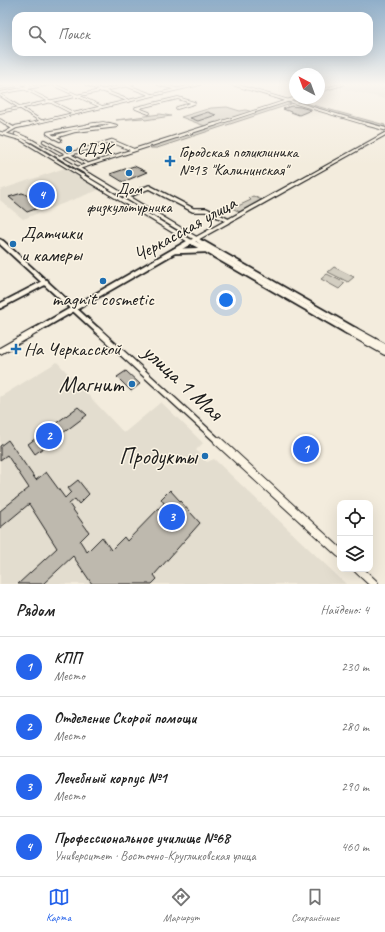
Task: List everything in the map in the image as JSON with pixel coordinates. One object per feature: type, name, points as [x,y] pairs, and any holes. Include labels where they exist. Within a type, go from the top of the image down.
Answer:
[{"type":"street","points":[[26,111],[42,121]]},
{"type":"street","points":[[69,111],[74,114]]},
{"type":"street","points":[[6,133],[13,128],[84,111]]},
{"type":"street","points":[[144,111],[149,113]]},
{"type":"street","points":[[78,168],[254,111]]},
{"type":"street","points":[[322,111],[385,129]]},
{"type":"street","points":[[0,120],[13,128]]},
{"type":"street","points":[[60,140],[55,137],[48,133],[71,127],[95,124],[110,123],[116,126],[74,131],[55,137],[44,141],[88,165]]},
{"type":"street","points":[[0,133],[25,138],[60,157],[127,196],[195,240],[205,250],[385,352]]},
{"type":"street","points":[[6,133],[21,139],[205,246],[385,347]]},
{"type":"street","name":"Черкасская улица","points":[[0,351],[385,134]]},
{"type":"street","points":[[21,139],[25,138]]},
{"type":"street","points":[[60,157],[112,141],[133,150]]},
{"type":"street","points":[[122,198],[149,187],[193,210],[206,210],[229,221]]},
{"type":"street","name":"улица 1 Мая","points":[[0,241],[337,550]]},
{"type":"street","points":[[175,251],[205,250]]},
{"type":"street","points":[[0,306],[46,282]]},
{"type":"street","points":[[361,572],[374,584]]},
{"type":"shaded area","points":[[200,111],[252,112],[205,126],[181,117]]},
{"type":"shaded area","points":[[257,111],[269,111],[157,148],[146,146]]},
{"type":"shaded area","points":[[330,111],[335,111],[385,125],[385,127]]},
{"type":"shaded area","points":[[160,114],[171,116],[145,120],[143,118],[116,120]]},
{"type":"shaded area","points":[[65,168],[101,189],[23,219],[0,200],[0,190]]},
{"type":"shaded area","points":[[253,196],[262,200],[240,212],[232,208],[235,205],[238,206],[251,200],[249,198]]},
{"type":"shaded area","points":[[334,267],[354,277],[348,282],[328,272]]},
{"type":"shaded area","points":[[327,274],[345,283],[339,289],[321,279]]},
{"type":"shaded area","points":[[57,362],[124,433],[161,402],[203,443],[196,450],[207,462],[214,459],[346,584],[0,584],[0,397]]},
{"type":"building","points":[[289,111],[308,111],[299,115]]},
{"type":"building","points":[[208,112],[216,115],[198,121],[190,118]]},
{"type":"building","name":"Дом физкультурника","points":[[134,166],[147,172],[123,182],[110,174]]},
{"type":"building","points":[[22,193],[41,207],[27,212],[9,197]]},
{"type":"building","points":[[126,371],[140,384],[131,391],[117,377]]},
{"type":"building","points":[[78,407],[87,415],[35,454],[28,444]]},
{"type":"building","points":[[8,440],[36,480],[46,472],[65,498],[71,492],[68,488],[78,480],[89,494],[79,504],[75,499],[69,504],[89,532],[80,541],[87,552],[102,537],[111,550],[124,537],[127,541],[164,503],[161,499],[170,490],[200,523],[154,575],[157,579],[152,584],[92,584],[73,556],[43,584],[18,584],[57,548],[29,504],[0,528],[0,511],[29,488],[7,455],[0,460],[0,446]]},
{"type":"building","points":[[303,441],[313,450],[309,456],[298,447]]},
{"type":"place","name":"СДЭК","points":[[69,149]]},
{"type":"place","name":"Городская поликлиника №13 \"Калининская\"","points":[[170,161]]},
{"type":"place","name":"Дом физкультурника","points":[[129,173]]},
{"type":"place","name":"Профессиональное училище №68","points":[[42,195]]},
{"type":"place","name":"Датчики и камеры","points":[[13,244]]},
{"type":"place","name":"magnit cosmetic","points":[[103,281]]},
{"type":"place","name":"На Черкасской","points":[[16,349]]},
{"type":"place","name":"Магнит","points":[[132,384]]},
{"type":"place","name":"Отделение Скорой помощи","points":[[49,436]]},
{"type":"place","name":"КПП","points":[[306,449]]},
{"type":"place","name":"Продукты","points":[[205,456]]},
{"type":"place","name":"Лечебный корпус №1","points":[[172,517]]}]
